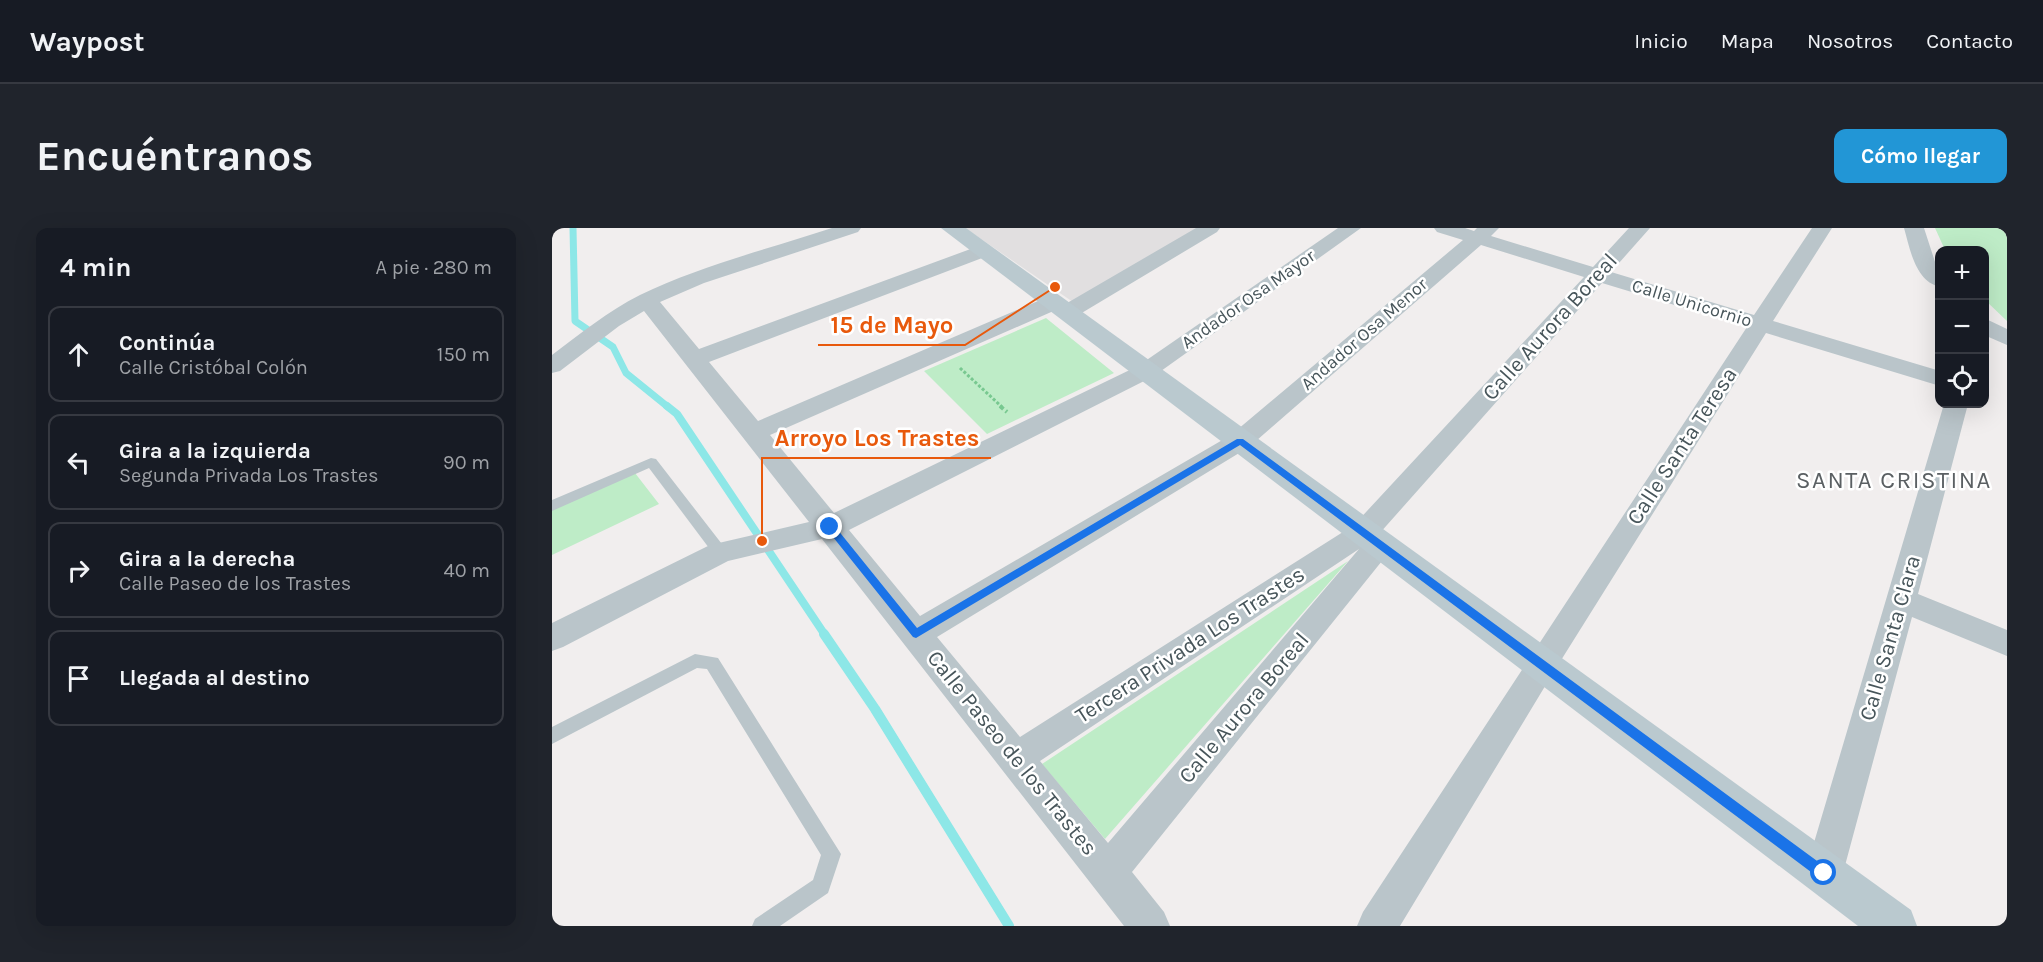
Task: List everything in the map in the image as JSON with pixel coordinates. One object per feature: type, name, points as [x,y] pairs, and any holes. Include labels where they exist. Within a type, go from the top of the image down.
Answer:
[{"type":"street","points":[[552,366],[612,321],[648,300],[697,279],[851,228]]},
{"type":"street","points":[[952,228],[1894,926]]},
{"type":"street","points":[[754,432],[941,351],[1060,308],[1210,228]]},
{"type":"street","name":"Andador Osa Mayor","points":[[552,638],[720,552],[830,527],[1146,371],[1351,228]]},
{"type":"street","name":"Calle Unicornio","points":[[1444,228],[1483,233],[1597,275],[1935,377]]},
{"type":"street","name":"Calle Aurora Boreal","points":[[1107,873],[1372,538],[1640,228]]},
{"type":"street","name":"Calle Santa Teresa","points":[[1377,926],[1541,664],[1822,228]]},
{"type":"street","points":[[1914,228],[1926,267],[1935,276]]},
{"type":"street","name":"Andador Osa Menor","points":[[916,634],[1240,441],[1483,233]]},
{"type":"street","points":[[695,359],[983,250]]},
{"type":"street","name":"Calle Paseo de los Trastes","points":[[648,300],[1150,926]]},
{"type":"street","points":[[1989,328],[2007,338]]},
{"type":"street","name":"Calle Santa Clara","points":[[1824,873],[1955,408]]},
{"type":"street","name":"Tercera Privada Los Trastes","points":[[1016,758],[1372,538]]},
{"type":"street","points":[[1900,600],[2007,643]]},
{"type":"lane","points":[[552,506],[651,462],[720,552]]},
{"type":"lane","points":[[552,736],[694,661],[712,663],[831,854],[821,886],[762,926]]},
{"type":"path","points":[[941,351],[1026,430]]},
{"type":"shaded area","points":[[965,228],[1197,228],[1073,302]]},
{"type":"green space","points":[[1935,228],[2007,228],[2007,321],[1989,304],[1989,246],[1943,246]]},
{"type":"green space","points":[[1046,318],[1114,373],[987,434],[924,371]]},
{"type":"green space","points":[[635,473],[659,504],[552,555],[552,510]]},
{"type":"green space","points":[[1348,561],[1105,839],[1042,764]]},
{"type":"waterway","points":[[573,228],[575,321],[613,347],[626,373],[668,407]]},
{"type":"waterway","points":[[667,406],[677,414],[825,635]]},
{"type":"waterway","points":[[824,634],[875,709],[1009,926]]},
{"type":"place","name":"15 de Mayo","points":[[1055,287]]},
{"type":"place","name":"Arroyo Los Trastes","points":[[762,541]]},
{"type":"district","name":"SANTA CRISTINA","points":[[1894,480]]},
{"type":"route","points":[[830,527],[916,634],[1240,441],[1824,873]]}]
